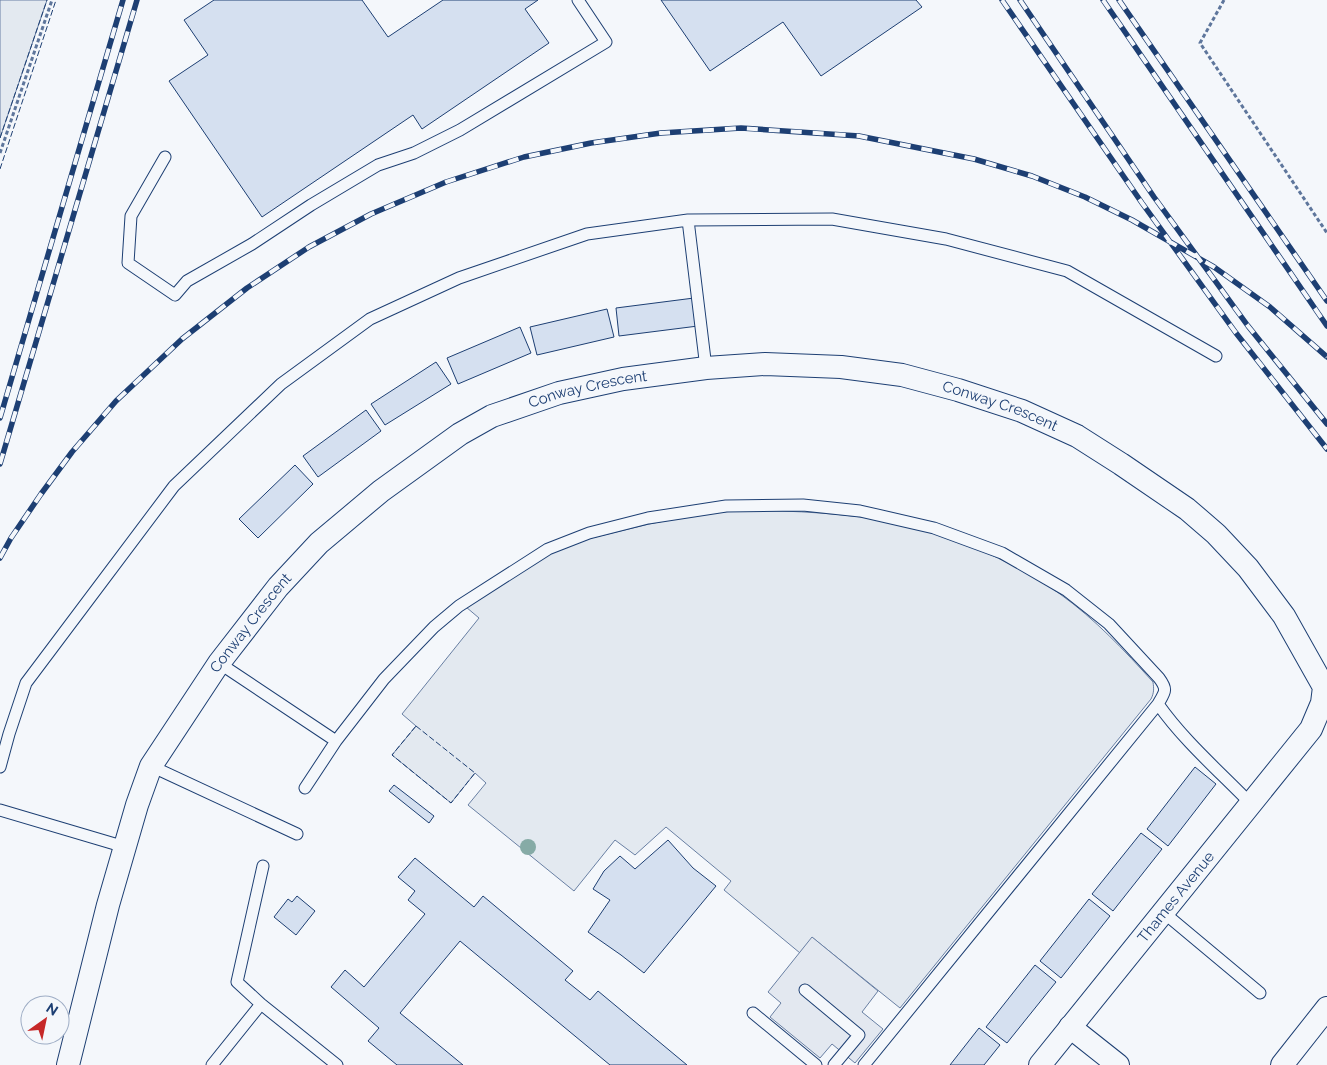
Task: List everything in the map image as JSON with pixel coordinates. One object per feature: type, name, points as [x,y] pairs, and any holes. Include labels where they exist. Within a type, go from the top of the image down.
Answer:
[{"type":"street","name":"Conway Crescent","points":[[68,1065],[108,905],[137,805],[151,766],[219,663],[278,587],[319,543],[381,491],[460,434],[492,416],[559,393],[623,379],[706,368],[765,364],[841,367],[902,375],[958,390],[1022,411],[1077,436],[1187,509],[1216,534],[1248,568],[1284,616],[1324,687],[1322,703],[1311,729]]},
{"type":"street","name":"Thames Avenue","points":[[1040,1065],[1311,729]]},
{"type":"street","points":[[1282,1065],[1327,1008]]},
{"type":"street","points":[[1070,1027],[1118,1065]]},
{"type":"lane","points":[[165,157],[131,216],[128,262],[175,294],[187,281],[252,244],[311,205],[378,165],[414,153],[460,130],[606,42],[578,0]]},
{"type":"lane","points":[[0,767],[26,683],[174,486],[281,384],[370,319],[459,278],[587,234],[688,220],[832,218],[946,239],[1067,271],[1216,356]]},
{"type":"lane","points":[[688,220],[706,368]]},
{"type":"lane","points":[[305,788],[336,741],[384,680],[434,627],[459,606],[548,549],[589,532],[648,518],[726,506],[802,505],[860,512],[934,528],[1002,553],[1066,590],[1109,624],[1164,685],[1165,693],[864,1065]]},
{"type":"lane","points":[[219,663],[336,741]]},
{"type":"lane","points":[[1158,704],[1182,734],[1251,804]]},
{"type":"lane","points":[[151,766],[296,834]]},
{"type":"lane","points":[[0,810],[125,847]]},
{"type":"lane","points":[[263,866],[238,982],[261,1004],[337,1065]]},
{"type":"lane","points":[[1164,912],[1260,993]]},
{"type":"lane","points":[[805,990],[859,1035],[834,1065]]},
{"type":"lane","points":[[212,1065],[261,1004]]},
{"type":"lane","points":[[753,1013],[816,1065]]},
{"type":"path","points":[[0,153],[52,0]]},
{"type":"path","points":[[1224,0],[1200,43],[1327,233]]},
{"type":"shaded area","points":[[0,0],[47,0],[0,138]]},
{"type":"shaded area","points":[[746,510],[857,516],[893,522],[935,533],[980,550],[1043,582],[1060,594],[1109,635],[1153,682],[1154,691],[1151,699],[900,1008],[813,938],[800,953],[724,890],[731,881],[666,827],[635,855],[615,840],[574,891],[468,805],[486,783],[475,773],[451,803],[392,755],[416,726],[402,714],[479,618],[466,607],[557,549],[575,542],[700,514]]},
{"type":"shaded area","points":[[812,937],[878,991],[862,1012],[883,1029],[855,1063],[832,1044],[820,1058],[770,1017],[781,1003],[768,992]]},
{"type":"building","points":[[214,0],[362,0],[388,37],[443,0],[538,0],[525,9],[549,43],[422,129],[413,115],[262,217],[169,81],[208,55],[184,20]]},
{"type":"building","points":[[661,0],[916,0],[922,7],[821,76],[783,22],[710,71]]},
{"type":"building","points":[[694,298],[698,326],[619,336],[616,308]]},
{"type":"building","points":[[607,309],[614,337],[537,355],[530,327]]},
{"type":"building","points":[[520,327],[531,353],[458,384],[447,358]]},
{"type":"building","points":[[436,362],[451,384],[385,425],[371,404]]},
{"type":"building","points":[[366,410],[381,431],[318,477],[303,456]]},
{"type":"building","points":[[295,465],[313,484],[258,538],[239,519]]},
{"type":"building","points":[[1195,767],[1216,784],[1168,846],[1147,829]]},
{"type":"building","points":[[394,785],[434,816],[429,823],[389,791]]},
{"type":"building","points":[[1141,833],[1162,849],[1113,911],[1092,894]]},
{"type":"building","points":[[668,840],[693,868],[716,886],[644,973],[588,932],[610,900],[593,889],[604,871],[620,856],[635,869]]},
{"type":"building","points":[[415,858],[474,907],[483,896],[573,971],[565,980],[590,1000],[598,991],[687,1065],[610,1065],[460,941],[400,1013],[463,1065],[397,1065],[368,1041],[379,1028],[331,987],[345,970],[364,987],[425,914],[408,900],[415,891],[398,877]]},
{"type":"building","points":[[297,896],[315,911],[296,935],[274,917],[288,899],[292,902]]},
{"type":"building","points":[[1089,899],[1110,916],[1061,978],[1040,961]]},
{"type":"building","points":[[1035,965],[1056,982],[1007,1043],[986,1027]]},
{"type":"building","points":[[979,1028],[1000,1045],[984,1065],[950,1065]]},
{"type":"railway","points":[[0,418],[123,0]]},
{"type":"railway","points":[[0,464],[137,0]]},
{"type":"railway","points":[[1002,0],[1142,203],[1236,333],[1327,449]]},
{"type":"railway","points":[[1020,0],[1154,197],[1248,326],[1327,424]]},
{"type":"railway","points":[[1103,0],[1327,326]]},
{"type":"railway","points":[[1119,0],[1327,301]]},
{"type":"railway","points":[[0,558],[11,538],[72,452],[116,401],[182,339],[247,288],[309,247],[371,214],[446,182],[524,157],[591,143],[661,133],[741,128],[859,136],[974,159],[1032,176],[1085,197],[1132,220],[1214,267],[1270,307],[1327,357]]},
{"type":"fence","points":[[0,138],[47,0]]},
{"type":"fence","points":[[0,169],[56,0]]},
{"type":"fence","points":[[416,726],[475,773],[451,803],[392,755],[416,726]]}]
